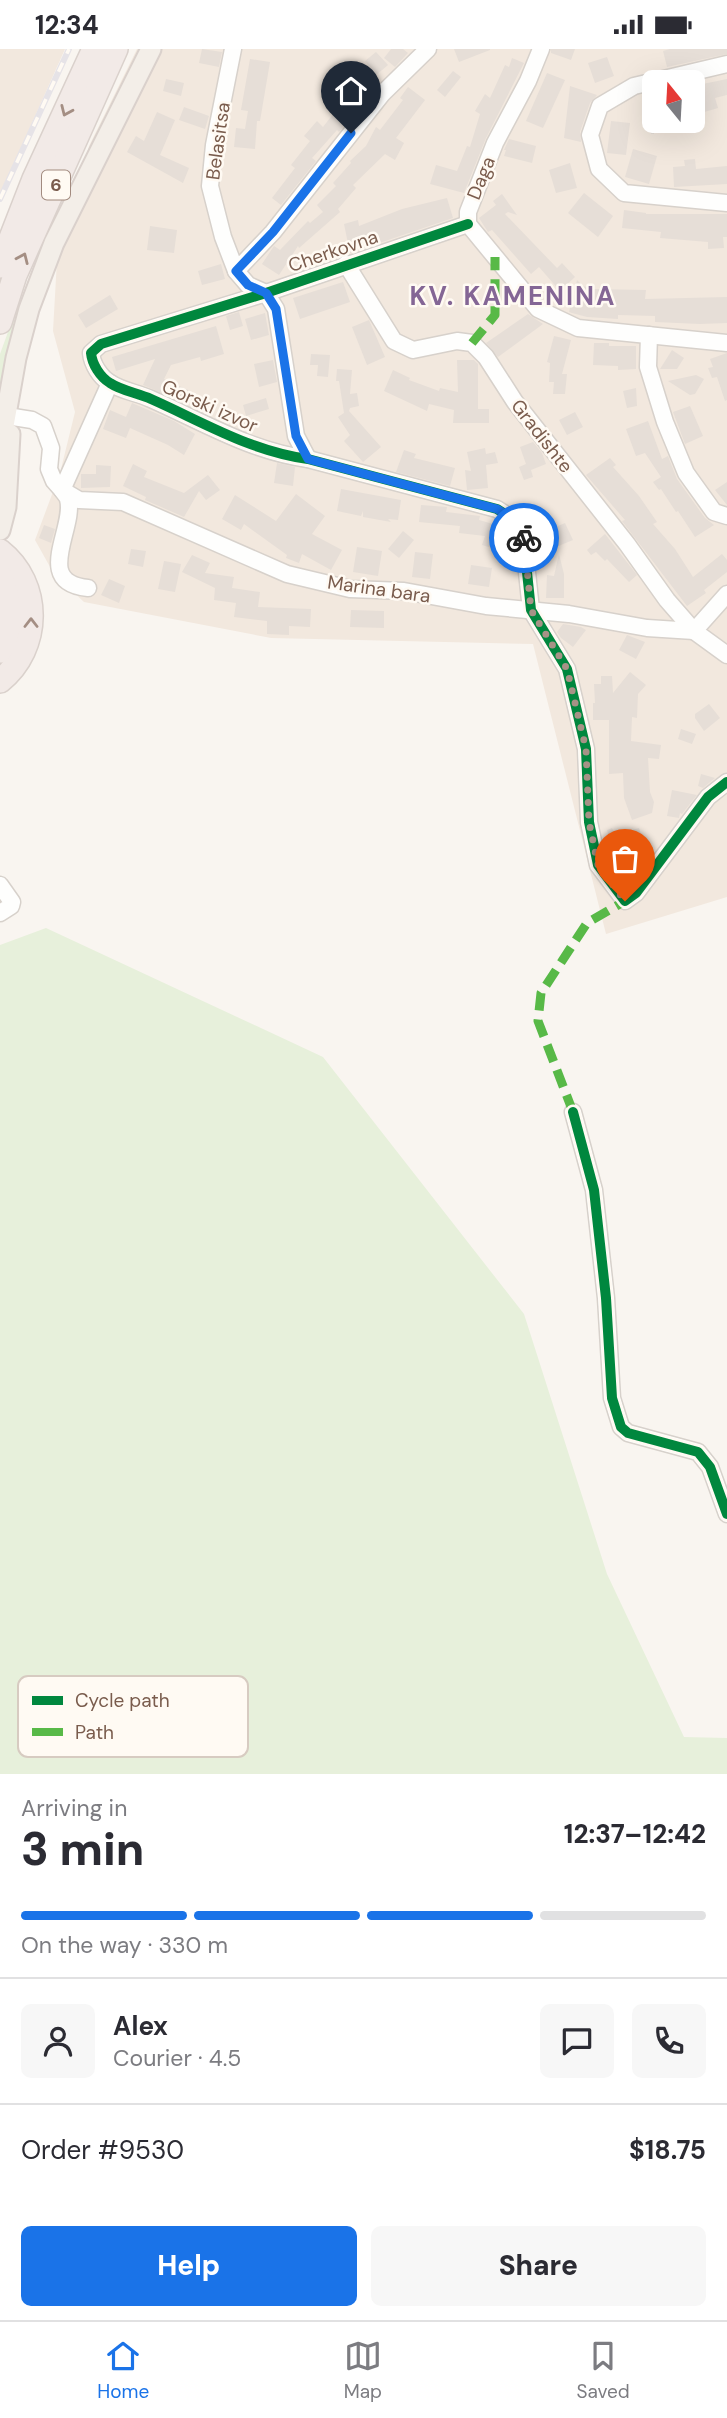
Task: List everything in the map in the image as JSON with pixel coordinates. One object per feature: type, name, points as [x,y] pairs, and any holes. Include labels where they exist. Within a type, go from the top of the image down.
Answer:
[{"type":"highway","name":"6","points":[[0,266],[34,179],[94,49]]},
{"type":"highway","name":"6","points":[[0,322],[15,275],[116,49]]},
{"type":"highway","points":[[0,239],[34,179]]},
{"type":"highway","points":[[0,551],[11,562],[26,590],[32,623],[30,638],[20,661],[0,681]]},
{"type":"highway","points":[[0,576],[10,602],[11,616],[0,651]]},
{"type":"main road","points":[[0,448],[16,358],[29,309],[50,254],[151,49]]},
{"type":"main road","points":[[0,530],[6,507],[10,433],[7,416]]},
{"type":"street","name":"Belasitsa","points":[[233,49],[214,145],[210,186],[223,237],[236,271]]},
{"type":"street","name":"Daga","points":[[541,49],[528,82],[495,143],[468,212],[468,224],[538,309],[578,328],[727,343]]},
{"type":"street","points":[[308,459],[296,436],[276,309],[266,293],[248,285],[236,271],[273,232],[382,94],[421,51]]},
{"type":"street","points":[[727,64],[634,86],[600,106],[590,135],[599,169],[624,193],[727,203]]},
{"type":"street","name":"Cherkovna","points":[[110,383],[92,363],[91,353],[101,344],[266,293],[468,224]]},
{"type":"street","name":"Gradishte","points":[[346,264],[394,341],[413,350],[457,341],[471,343],[627,544],[667,600],[694,631],[727,655]]},
{"type":"street","points":[[649,335],[648,367],[664,422],[686,473],[714,512],[727,516]]},
{"type":"street","points":[[62,490],[110,383]]},
{"type":"street","name":"Gorski izvor","points":[[110,383],[150,398],[230,437],[282,456],[308,459],[497,509],[522,525],[531,610],[567,669],[586,749],[589,822],[598,865],[625,901],[636,893],[708,797],[727,782]]},
{"type":"street","points":[[7,416],[32,420],[43,426],[51,448],[49,469],[68,500],[68,515],[60,546],[62,572],[67,582],[75,587],[88,588]]},
{"type":"street","name":"Marina bara","points":[[62,490],[79,500],[123,502],[287,574],[350,589],[404,591],[486,606],[531,610],[647,628],[694,631]]},
{"type":"street","points":[[694,631],[727,594]]},
{"type":"street","points":[[0,885],[12,902],[0,912]]},
{"type":"street","points":[[573,1112],[594,1190],[606,1298],[612,1398],[621,1427],[628,1433],[698,1452],[710,1467],[727,1514]]},
{"type":"shaded area","points":[[0,49],[65,49],[0,195]]},
{"type":"shaded area","points":[[137,49],[727,49],[727,897],[606,934],[533,644],[271,638],[84,602],[54,574],[35,540],[60,473],[75,412],[53,331],[57,260],[89,146]]},
{"type":"green space","points":[[16,310],[0,412],[0,354]]},
{"type":"green space","points":[[46,928],[323,1057],[524,1314],[607,1574],[684,1737],[727,1738],[727,1774],[0,1774],[0,945]]},
{"type":"building","points":[[202,49],[222,52],[219,67],[199,63]]},
{"type":"building","points":[[391,49],[403,49],[408,53],[395,67],[384,58]]},
{"type":"building","points":[[454,49],[490,49],[490,50],[459,62]]},
{"type":"building","points":[[551,49],[575,49],[571,60],[551,53]]},
{"type":"building","points":[[727,49],[727,54],[667,67],[663,51]]},
{"type":"building","points":[[376,52],[388,65],[369,81],[375,86],[339,132],[337,130],[312,158],[316,161],[281,205],[272,198],[295,168],[291,165],[310,141],[304,136],[317,121],[323,127],[370,67],[365,61]]},
{"type":"building","points":[[607,57],[614,76],[595,83],[588,63]]},
{"type":"building","points":[[512,58],[524,63],[486,138],[464,193],[430,184],[436,165],[457,171],[467,146],[470,147],[480,114],[475,111],[485,94],[490,98],[505,65],[509,67]]},
{"type":"building","points":[[250,59],[270,62],[260,121],[257,121],[255,149],[234,147],[236,128],[245,129],[248,111],[241,110]]},
{"type":"building","points":[[453,71],[461,77],[445,97],[437,90]]},
{"type":"building","points":[[547,73],[565,80],[543,128],[526,121]]},
{"type":"building","points":[[166,79],[184,83],[181,96],[163,91]]},
{"type":"building","points":[[727,79],[727,95],[715,98],[718,108],[705,112],[705,84]]},
{"type":"building","points":[[570,86],[597,95],[590,103],[580,132],[581,142],[564,138]]},
{"type":"building","points":[[408,87],[425,100],[396,138],[404,143],[395,160],[385,154],[353,185],[356,188],[338,209],[340,212],[299,248],[298,246],[279,275],[262,264],[274,246],[280,250],[308,221],[310,223],[323,212],[317,205],[336,186],[333,183],[366,146],[376,127],[380,130],[403,100],[400,98]]},
{"type":"building","points":[[184,107],[209,116],[205,129],[179,120]]},
{"type":"building","points":[[157,112],[175,120],[160,155],[189,168],[183,183],[127,152],[136,136],[144,141]]},
{"type":"building","points":[[611,121],[630,123],[626,155],[607,153]]},
{"type":"building","points":[[509,139],[536,146],[532,163],[504,156]]},
{"type":"building","points":[[633,149],[657,156],[649,184],[625,177]]},
{"type":"building","points":[[695,159],[696,169],[727,166],[727,184],[674,187],[673,167],[685,166],[684,160]]},
{"type":"building","points":[[570,163],[577,188],[556,193],[549,170]]},
{"type":"building","points":[[584,193],[613,216],[598,237],[568,213]]},
{"type":"building","points":[[502,194],[517,215],[508,212],[505,214],[557,268],[562,263],[575,277],[560,291],[539,267],[531,274],[492,230],[488,232],[479,218],[496,205],[493,201]]},
{"type":"building","points":[[447,198],[453,218],[350,253],[344,224],[358,220],[359,226],[402,209]]},
{"type":"building","points":[[624,210],[646,214],[727,214],[724,248],[708,249],[708,242],[660,238],[661,232],[622,228]]},
{"type":"building","points":[[150,226],[177,230],[174,253],[147,250]]},
{"type":"building","points":[[221,264],[225,279],[202,285],[198,271]]},
{"type":"building","points":[[577,280],[583,286],[593,289],[646,290],[645,299],[727,297],[727,323],[655,322],[655,316],[618,315],[618,319],[572,313],[569,312]]},
{"type":"building","points":[[343,282],[350,302],[300,319],[293,298]]},
{"type":"building","points":[[110,295],[118,309],[86,328],[78,315]]},
{"type":"building","points":[[239,312],[243,326],[230,330],[226,316]]},
{"type":"building","points":[[265,313],[269,335],[251,340],[245,319]]},
{"type":"building","points":[[528,314],[543,324],[498,357],[486,343]]},
{"type":"building","points":[[369,320],[385,357],[367,365],[352,327]]},
{"type":"building","points":[[216,326],[224,354],[201,361],[200,357],[171,365],[164,379],[188,390],[183,402],[143,385],[155,359],[116,371],[112,357]]},
{"type":"building","points":[[554,336],[571,340],[562,374],[567,374],[565,394],[553,394],[554,382],[549,382],[550,363],[547,362]]},
{"type":"building","points":[[594,343],[636,346],[636,369],[618,370],[618,366],[593,365]]},
{"type":"building","points":[[672,350],[684,358],[677,369],[660,369]]},
{"type":"building","points":[[727,353],[725,401],[717,377],[712,378],[708,368],[713,367],[710,359]]},
{"type":"building","points":[[311,354],[330,355],[328,377],[317,376],[318,365],[310,365]]},
{"type":"building","points":[[273,360],[277,382],[259,387],[254,364]]},
{"type":"building","points":[[457,360],[474,360],[478,364],[478,409],[489,409],[489,423],[453,423],[454,410],[429,404],[427,411],[384,391],[393,370],[410,378],[409,380],[439,391],[440,388],[458,392]]},
{"type":"building","points":[[337,369],[352,370],[350,394],[357,393],[359,406],[350,408],[349,411],[381,447],[363,462],[344,441],[350,435],[338,417],[344,413],[339,381],[336,381]]},
{"type":"building","points":[[696,375],[704,379],[695,394],[690,395],[668,381]]},
{"type":"building","points":[[636,388],[637,406],[627,408],[623,391]]},
{"type":"building","points":[[266,398],[269,409],[246,416],[243,405]]},
{"type":"building","points":[[132,403],[174,421],[195,434],[184,455],[130,428],[126,438],[103,429],[110,410],[126,417]]},
{"type":"building","points":[[690,406],[703,436],[685,444],[673,412]]},
{"type":"building","points":[[575,412],[583,427],[567,435],[559,420]]},
{"type":"building","points":[[648,421],[662,459],[668,456],[677,479],[705,518],[714,525],[695,537],[678,511],[676,512],[653,482],[661,477],[645,453],[636,456],[626,429]]},
{"type":"building","points":[[533,442],[542,453],[546,464],[531,470],[533,477],[524,480],[519,467],[526,464],[520,447]]},
{"type":"building","points":[[485,448],[486,454],[495,452],[498,463],[486,465],[488,488],[467,490],[465,470],[471,471],[467,452]]},
{"type":"building","points":[[404,450],[416,454],[414,458],[455,468],[450,486],[396,472]]},
{"type":"building","points":[[610,458],[616,465],[613,467],[639,496],[657,522],[653,524],[675,549],[693,577],[722,554],[727,560],[727,572],[704,590],[706,593],[687,606],[622,521],[625,520],[586,475]]},
{"type":"building","points":[[277,463],[295,467],[293,486],[274,483]]},
{"type":"building","points":[[133,464],[147,471],[144,477],[184,493],[208,475],[220,490],[206,500],[199,491],[184,517],[145,500],[146,497],[123,486]]},
{"type":"building","points":[[96,465],[111,466],[110,487],[81,488],[81,474],[96,474]]},
{"type":"building","points":[[727,482],[727,505],[715,490]]},
{"type":"building","points":[[341,489],[401,500],[398,520],[388,519],[391,522],[363,517],[363,511],[361,516],[337,511]]},
{"type":"building","points":[[296,494],[325,516],[312,534],[342,550],[331,570],[302,554],[299,563],[286,558],[287,555],[244,524],[241,530],[222,519],[235,495],[276,521]]},
{"type":"building","points":[[421,505],[447,507],[446,512],[480,516],[479,520],[507,528],[512,531],[513,539],[509,553],[482,545],[485,536],[459,533],[460,526],[419,522]]},
{"type":"building","points":[[565,523],[573,540],[549,550],[542,533]]},
{"type":"building","points":[[44,525],[55,529],[51,543],[39,538]]},
{"type":"building","points":[[403,531],[414,540],[399,558],[388,549]]},
{"type":"building","points":[[605,534],[637,575],[629,582],[607,559],[605,561],[596,552],[591,555],[587,550]]},
{"type":"building","points":[[357,547],[382,551],[378,576],[353,572]]},
{"type":"building","points":[[131,549],[146,551],[143,567],[128,564]]},
{"type":"building","points":[[415,552],[433,554],[430,579],[412,577]]},
{"type":"building","points":[[559,554],[564,574],[564,598],[546,598],[547,575],[554,576]]},
{"type":"building","points":[[192,555],[210,563],[205,573],[234,577],[232,588],[260,592],[258,607],[311,609],[310,627],[289,626],[289,635],[267,634],[267,621],[234,617],[236,603],[214,600],[215,588],[182,572]]},
{"type":"building","points":[[164,561],[181,564],[175,592],[158,589]]},
{"type":"building","points":[[471,565],[492,568],[489,587],[468,584]]},
{"type":"building","points":[[109,579],[125,586],[119,603],[101,595]]},
{"type":"building","points":[[351,610],[384,611],[384,628],[350,627]]},
{"type":"building","points":[[563,624],[586,630],[573,647],[557,632]]},
{"type":"building","points":[[627,635],[645,642],[636,659],[619,650]]},
{"type":"building","points":[[630,672],[646,685],[638,694],[637,718],[632,717],[631,741],[661,745],[659,759],[648,758],[650,792],[654,802],[652,813],[632,820],[624,798],[623,773],[609,774],[609,720],[593,720],[594,684],[601,684],[601,676],[612,676],[613,693]]},
{"type":"building","points":[[709,704],[720,718],[704,731],[695,714]]},
{"type":"building","points":[[681,729],[696,734],[692,744],[678,739]]},
{"type":"building","points":[[701,774],[715,778],[703,788],[698,786]]},
{"type":"building","points":[[672,790],[697,795],[682,814],[680,813],[679,818],[667,816]]},
{"type":"building","points":[[612,828],[615,835],[639,828],[644,843],[622,849],[633,871],[620,877],[613,864],[616,862],[607,830]]},
{"type":"railway","points":[[0,199],[69,49]]},
{"type":"marked path","points":[[472,343],[495,315],[495,257]]},
{"type":"marked path","points":[[573,1112],[538,1021],[541,993],[587,923],[625,901]]},
{"type":"cycle path","points":[[468,224],[266,293],[101,344],[91,353],[93,361],[103,377],[115,386],[151,399],[247,443],[497,509],[522,525],[531,610],[567,669],[586,749],[589,822],[598,865],[625,901],[636,893],[708,797],[727,782]]},
{"type":"cycle path","points":[[573,1112],[594,1190],[606,1298],[612,1398],[621,1427],[628,1433],[698,1452],[710,1467],[727,1514]]},
{"type":"way so far","points":[[524,538],[531,610],[567,669],[586,749],[589,822],[598,865],[625,901]]},
{"type":"district","name":"KV. KAMENINA","points":[[513,296]]},
{"type":"route","points":[[351,133],[273,232],[236,271],[248,285],[266,293],[276,309],[296,436],[308,459],[497,509],[522,525],[524,538]]}]
